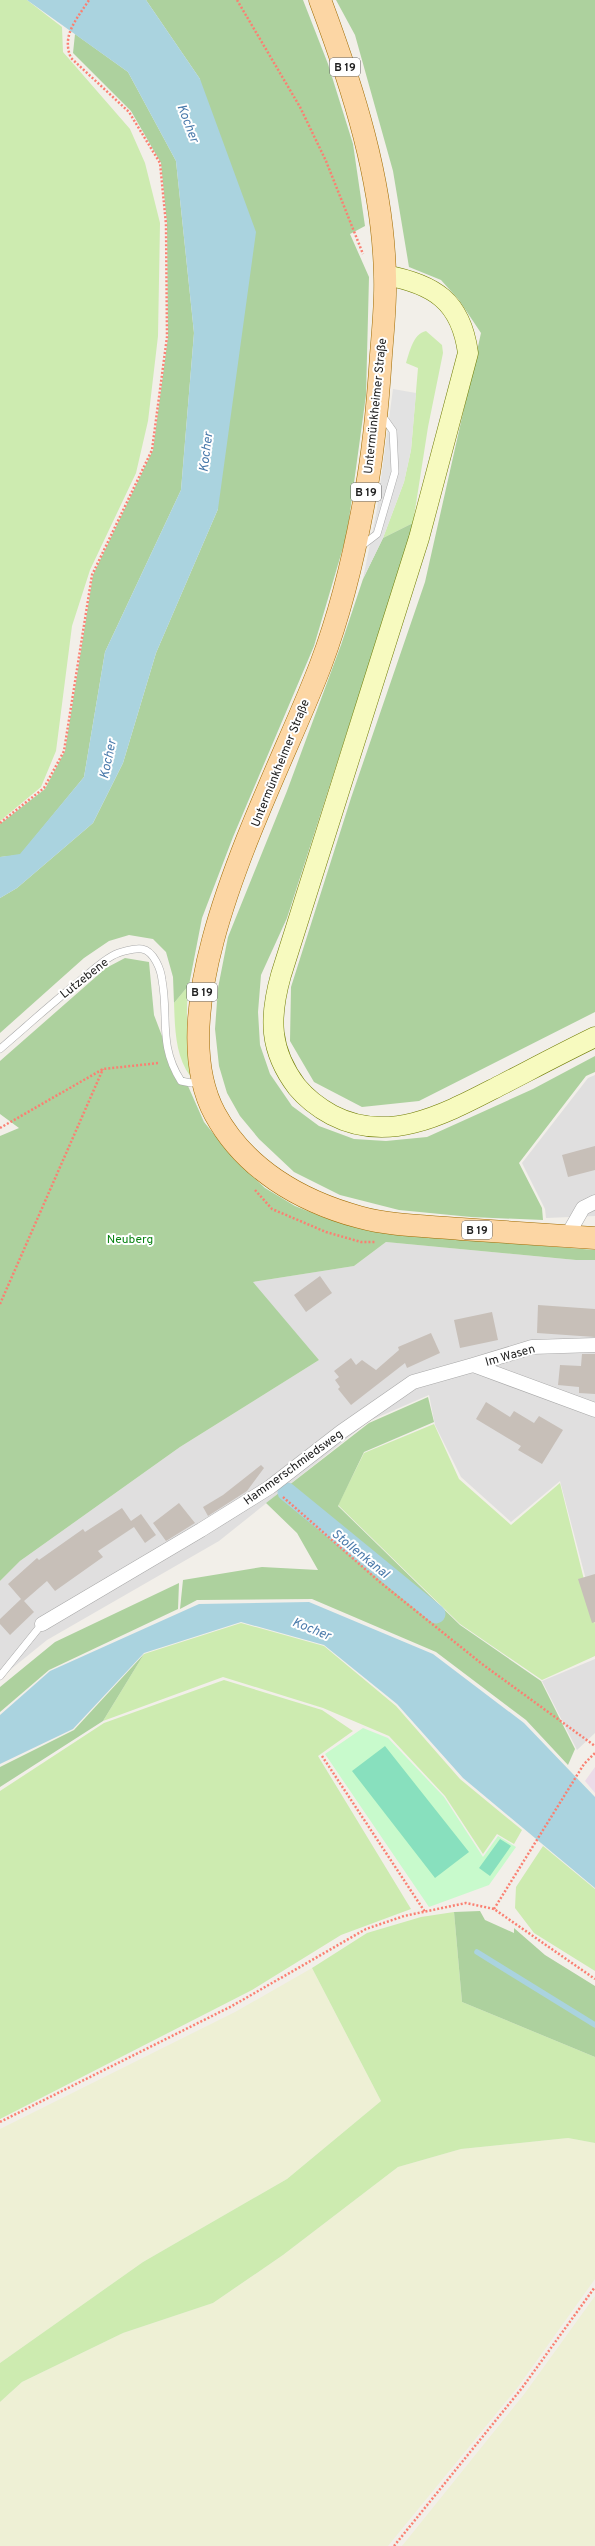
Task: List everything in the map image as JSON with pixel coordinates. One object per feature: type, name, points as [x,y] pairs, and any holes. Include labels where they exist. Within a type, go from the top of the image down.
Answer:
[{"type":"main road","name":"Untermünkheimer Straße","points":[[320,0],[345,66],[364,135],[374,182],[385,275],[377,409],[366,496],[353,552],[322,662],[235,872],[215,932],[202,990],[198,1050],[202,1080],[214,1111],[244,1156],[270,1177],[295,1192],[326,1206],[360,1217],[410,1225],[595,1238]]},
{"type":"main road","points":[[385,275],[412,280],[430,288],[447,301],[460,320],[466,336],[468,353],[419,538],[281,975],[273,1004],[272,1025],[275,1044],[288,1075],[303,1094],[321,1109],[342,1120],[369,1127],[391,1128],[446,1113],[595,1036]]},
{"type":"street","points":[[567,1236],[583,1208],[595,1202]]},
{"type":"street","name":"Im Wasen","points":[[473,1366],[532,1347],[595,1345]]},
{"type":"street","points":[[473,1366],[595,1410]]},
{"type":"street","name":"Hammerschmiedsweg","points":[[42,1624],[201,1530],[270,1486],[341,1432],[413,1382],[473,1366]]},
{"type":"lane","name":"Lutzebene","points":[[0,1049],[48,1007],[113,955],[133,949],[143,949],[151,955],[158,965],[163,981],[163,1025],[171,1061],[181,1081],[191,1083],[202,1080]]},
{"type":"lane","name":"Hammerschmiedsweg","points":[[0,1676],[42,1624]]},
{"type":"path","points":[[0,823],[44,788],[64,751],[92,575],[152,450],[167,337],[166,224],[160,163],[129,112],[71,58],[68,52],[69,31],[89,0]]},
{"type":"path","points":[[237,0],[300,107],[326,161],[350,224]]},
{"type":"path","points":[[0,1128],[104,1069],[171,1061]]},
{"type":"path","points":[[0,1304],[104,1069]]},
{"type":"path","points":[[270,1486],[299,1508],[381,1583],[482,1664],[595,1746]]},
{"type":"path","points":[[494,1909],[584,1764],[595,1753]]},
{"type":"path","points":[[322,1756],[425,1912]]},
{"type":"path","points":[[0,2122],[232,2006],[366,1929],[425,1912],[466,1903],[494,1909],[595,1979]]},
{"type":"path","points":[[394,2546],[522,2388],[595,2287]]},
{"type":"shaded area","points":[[393,389],[416,393],[411,450],[404,482],[383,538],[363,579],[377,509]]},
{"type":"shaded area","points":[[595,1075],[595,1216],[546,1218],[545,1209],[522,1163],[588,1078]]},
{"type":"shaded area","points":[[386,1242],[576,1260],[595,1260],[595,1614],[560,1481],[511,1522],[461,1477],[435,1425],[429,1395],[369,1421],[219,1541],[47,1640],[0,1678],[0,1581],[20,1561],[180,1447],[319,1360],[252,1282],[354,1266]]},
{"type":"shaded area","points":[[595,1659],[595,1733],[577,1750],[542,1681]]},
{"type":"shaded area","points":[[595,1767],[595,1793],[585,1781]]},
{"type":"green space","points":[[0,0],[27,0],[62,27],[63,52],[130,129],[145,163],[160,223],[158,336],[148,421],[136,473],[90,570],[72,626],[56,751],[41,787],[0,821]]},
{"type":"green space","points":[[146,0],[303,0],[328,64],[353,144],[365,226],[350,234],[369,277],[366,395],[347,534],[314,646],[233,837],[202,918],[189,985],[174,1003],[173,977],[166,952],[153,939],[129,935],[109,941],[84,958],[0,1033],[0,898],[17,888],[93,823],[123,763],[156,653],[218,509],[200,79]]},
{"type":"green space","points":[[336,0],[595,0],[595,1012],[419,1101],[362,1107],[314,1082],[290,1041],[291,987],[351,798],[425,582],[481,333],[459,300],[441,280],[409,267],[393,171],[355,35]]},
{"type":"green space","points":[[75,34],[128,72],[176,161],[194,333],[181,490],[105,652],[84,777],[20,855],[0,857],[0,824],[45,789],[65,751],[93,575],[153,450],[168,337],[167,224],[161,163],[131,111],[73,53]]},
{"type":"green space","points":[[426,331],[442,345],[443,353],[428,427],[413,523],[383,538],[404,482],[411,450],[418,368],[406,363],[415,339]]},
{"type":"green space","points":[[413,523],[399,582],[355,707],[287,918],[261,975],[258,1012],[260,1045],[270,1074],[292,1106],[319,1126],[354,1139],[386,1141],[427,1137],[533,1089],[595,1056],[595,1072],[586,1076],[519,1163],[542,1208],[543,1220],[471,1217],[399,1210],[340,1195],[294,1172],[259,1139],[240,1116],[227,1093],[219,1066],[215,1029],[218,988],[228,937],[287,791],[341,645],[363,579],[383,538]]},
{"type":"green space","name":"Neuberg","points":[[125,958],[149,962],[154,1015],[178,1078],[184,1077],[204,1122],[234,1159],[265,1188],[295,1206],[325,1218],[394,1234],[595,1250],[595,1260],[576,1260],[386,1242],[354,1266],[253,1282],[319,1360],[180,1447],[20,1561],[0,1581],[0,1136],[19,1128],[0,1114],[0,1061],[106,968]]},
{"type":"green space","points":[[189,985],[187,1019],[194,1076],[190,1076],[181,1059],[175,1022],[174,1003]]},
{"type":"green space","points":[[428,1397],[434,1422],[364,1452],[338,1506],[460,1625],[541,1681],[575,1749],[568,1765],[526,1720],[436,1652],[312,1599],[197,1600],[180,1609],[183,1580],[262,1567],[318,1570],[297,1533],[266,1503],[369,1423]]},
{"type":"green space","points":[[434,1424],[459,1479],[511,1525],[560,1483],[595,1624],[595,1656],[542,1680],[460,1624],[338,1505],[364,1453]]},
{"type":"green space","points":[[179,1583],[178,1609],[49,1670],[0,1712],[0,1687],[55,1642]]},
{"type":"green space","points":[[241,1623],[324,1646],[396,1706],[460,1779],[522,1830],[514,1844],[497,1834],[483,1854],[445,1796],[389,1736],[323,1708],[223,1677],[103,1721],[144,1654]]},
{"type":"green space","points":[[144,1654],[103,1721],[0,1787],[0,1767],[74,1730]]},
{"type":"green space","points":[[224,1680],[322,1710],[353,1731],[318,1756],[411,1909],[341,1935],[252,1990],[0,2119],[0,1791],[104,1723]]},
{"type":"green space","points":[[363,1728],[388,1738],[444,1797],[483,1857],[498,1836],[516,1847],[489,1885],[429,1907],[325,1754]]},
{"type":"green space","points":[[385,1746],[469,1852],[435,1878],[352,1771]]},
{"type":"green space","points":[[500,1839],[511,1846],[490,1876],[479,1868]]},
{"type":"green space","points":[[543,1846],[595,1889],[595,1971],[534,1933],[515,1908],[516,1887]]},
{"type":"green space","points":[[480,1911],[485,1920],[514,1933],[514,1928],[545,1955],[595,1986],[595,2057],[462,2002],[454,1912]]},
{"type":"green space","points":[[454,1912],[462,2002],[595,2057],[595,2143],[568,2138],[461,2149],[398,2167],[283,2255],[213,2303],[123,2333],[22,2382],[0,2402],[0,2363],[143,2262],[287,2179],[381,2101],[312,1968],[367,1933],[421,1917]]},
{"type":"green space","points":[[312,1968],[381,2101],[287,2179],[143,2262],[0,2363],[0,2129],[235,2012]]},
{"type":"green space","points":[[568,2138],[595,2143],[595,2279],[518,2387],[388,2546],[0,2546],[0,2402],[22,2382],[123,2333],[213,2303],[283,2255],[398,2167],[461,2149]]},
{"type":"green space","points":[[595,2296],[595,2546],[402,2546],[525,2393]]},
{"type":"water","name":"Kocher","points":[[27,0],[146,0],[200,79],[256,232],[218,509],[156,653],[123,763],[93,823],[17,888],[0,898],[0,857],[20,854],[84,777],[105,652],[181,490],[194,333],[176,161],[128,72]]},
{"type":"water","name":"Kocher","points":[[309,1602],[433,1654],[524,1723],[595,1797],[595,1888],[463,1778],[397,1704],[324,1645],[241,1622],[144,1653],[73,1729],[0,1764],[0,1715],[50,1671],[199,1604]]},
{"type":"building","points":[[595,1146],[595,1170],[568,1177],[562,1155]]},
{"type":"building","points":[[320,1276],[332,1293],[306,1312],[294,1295]]},
{"type":"building","points":[[538,1305],[595,1309],[595,1337],[537,1333]]},
{"type":"building","points":[[492,1312],[498,1340],[460,1348],[454,1320]]},
{"type":"building","points":[[431,1333],[440,1353],[407,1368],[405,1363],[351,1405],[338,1389],[340,1387],[335,1380],[339,1377],[334,1371],[351,1358],[356,1365],[362,1360],[376,1370],[399,1350],[398,1347]]},
{"type":"building","points":[[582,1354],[595,1354],[595,1394],[579,1393],[579,1387],[558,1385],[560,1365],[581,1366]]},
{"type":"building","points":[[486,1402],[510,1417],[514,1411],[534,1423],[539,1416],[563,1430],[542,1464],[518,1450],[521,1446],[476,1419]]},
{"type":"building","points":[[261,1465],[264,1468],[247,1491],[208,1516],[203,1507],[223,1495]]},
{"type":"building","points":[[179,1503],[195,1523],[166,1541],[153,1523]]},
{"type":"building","points":[[122,1508],[131,1521],[141,1514],[156,1535],[145,1543],[134,1527],[98,1551],[103,1557],[55,1591],[47,1581],[24,1601],[34,1612],[10,1635],[0,1624],[0,1619],[21,1599],[8,1584],[37,1558],[39,1560],[83,1529],[85,1532]]},
{"type":"building","points":[[595,1574],[595,1622],[592,1623],[578,1579]]},
{"type":"waterway","name":"Stollenkanal","points":[[287,1492],[436,1614]]},
{"type":"waterway","points":[[477,1952],[595,2025]]}]
